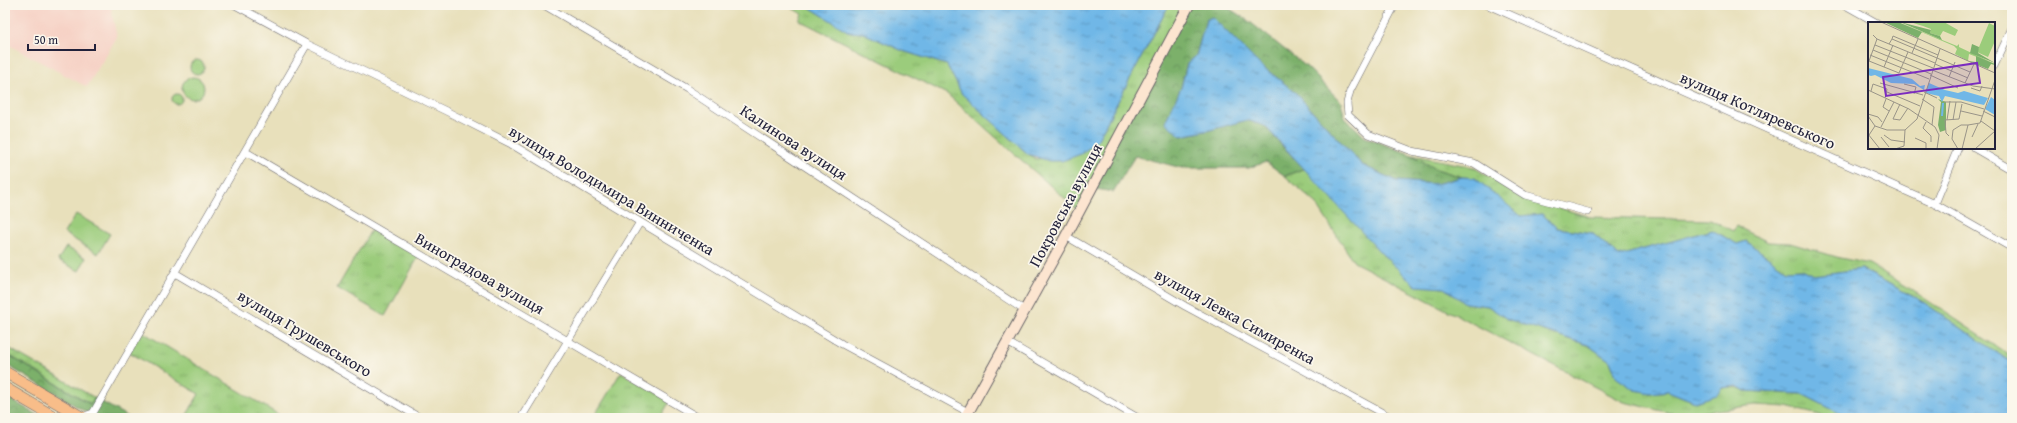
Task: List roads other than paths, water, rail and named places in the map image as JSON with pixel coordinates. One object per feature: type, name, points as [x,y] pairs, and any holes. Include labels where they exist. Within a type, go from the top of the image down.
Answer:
[{"type":"main road","points":[[5,372],[88,416]]},
{"type":"main road","points":[[5,388],[56,418]]},
{"type":"street","name":"вулиця Володимира Винниченка","points":[[235,5],[307,44],[446,110],[511,144],[842,344],[967,415]]},
{"type":"street","name":"Калинова вулиця","points":[[544,5],[687,89],[1024,310]]},
{"type":"street","name":"Покровська вулиця","points":[[967,415],[1066,236],[1190,5]]},
{"type":"street","points":[[1395,5],[1350,91],[1347,103],[1348,115],[1368,134],[1412,151],[1474,163],[1525,195],[1588,212]]},
{"type":"street","name":"вулиця Котляревського","points":[[1488,5],[1935,204],[2012,248]]},
{"type":"street","points":[[1845,5],[1874,22]]},
{"type":"street","points":[[1995,64],[2012,28]]},
{"type":"street","points":[[88,416],[175,273],[307,44]]},
{"type":"street","points":[[1935,204],[1958,149]]},
{"type":"street","points":[[1976,149],[2012,170]]},
{"type":"street","name":"Виноградова вулиця","points":[[246,152],[700,418]]},
{"type":"street","points":[[521,418],[640,222]]},
{"type":"street","name":"вулиця Левка Симиренка","points":[[1066,236],[1185,306],[1392,418]]},
{"type":"street","name":"вулиця Грушевського","points":[[175,273],[420,418]]},
{"type":"street","points":[[1007,342],[1138,418]]},
{"type":"water","points":[[806,5],[1169,5],[1097,141],[1081,154],[1062,161],[1049,161],[1028,154],[962,94],[947,65],[903,51],[863,33],[849,32]]},
{"type":"water","points":[[1212,17],[1259,64],[1294,91],[1362,165],[1396,181],[1436,184],[1462,177],[1475,178],[1521,216],[1542,214],[1557,228],[1592,233],[1619,256],[1712,230],[1737,244],[1746,241],[1786,270],[1802,269],[1814,275],[1861,269],[1923,302],[2012,363],[2012,418],[1849,418],[1802,394],[1745,391],[1737,386],[1722,388],[1717,395],[1695,402],[1668,391],[1650,393],[1635,390],[1617,378],[1610,361],[1588,345],[1507,319],[1488,306],[1465,303],[1444,288],[1416,286],[1381,253],[1265,126],[1247,120],[1181,136],[1165,122],[1181,88],[1187,64],[1196,56],[1206,20]]}]
